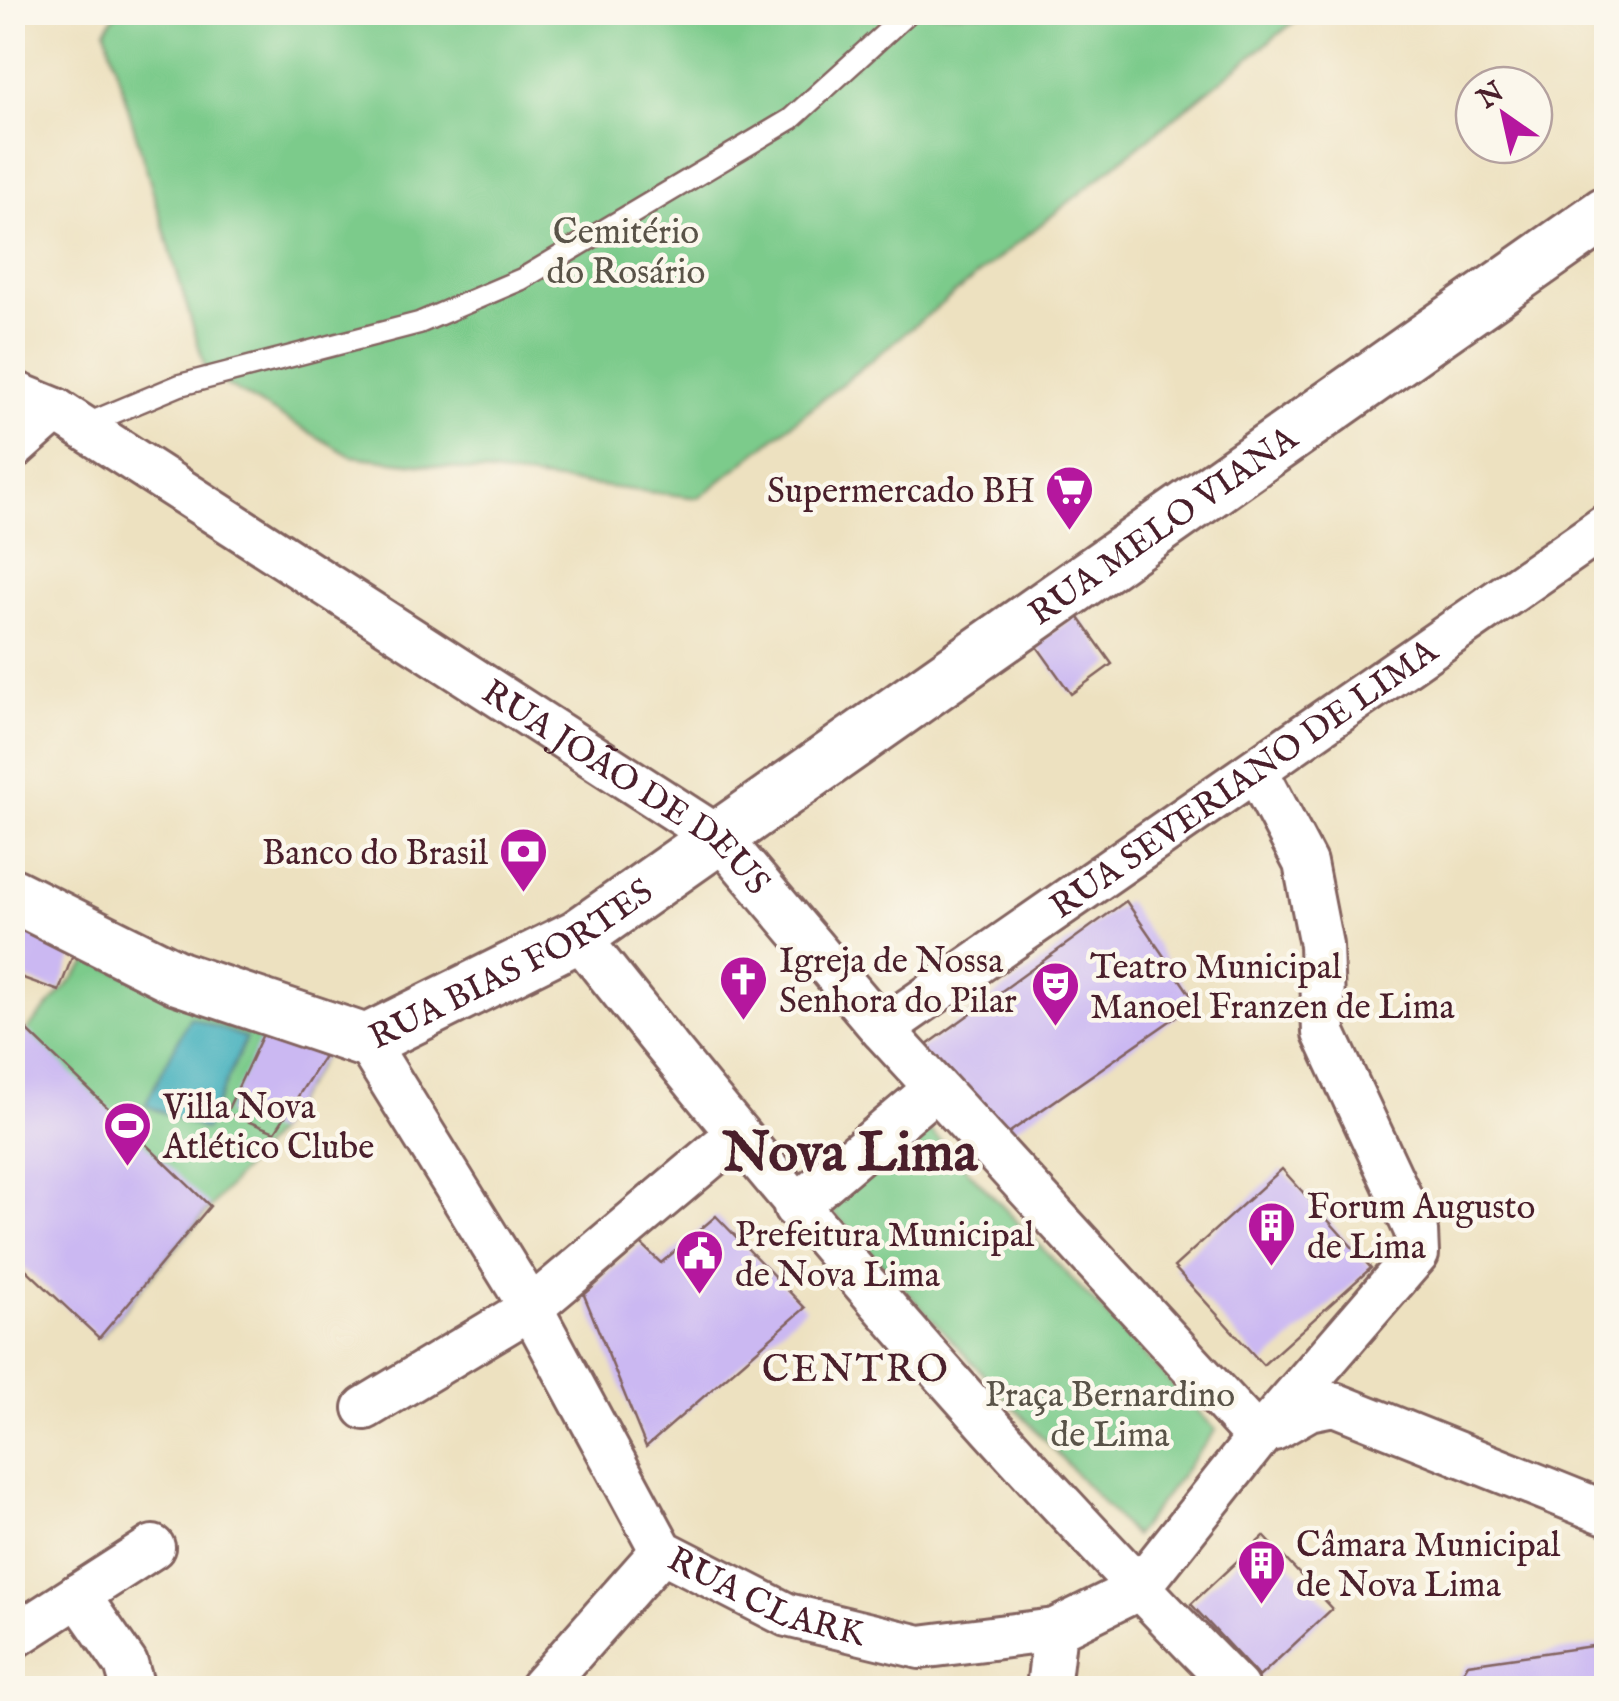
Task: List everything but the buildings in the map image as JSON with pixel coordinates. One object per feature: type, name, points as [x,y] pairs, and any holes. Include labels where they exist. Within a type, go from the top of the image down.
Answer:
[{"type":"street","name":"RUA MELO VIANA","points":[[728,848],[1606,213]]},
{"type":"street","name":"RUA JOÃO DE DEUS","points":[[12,392],[69,418],[728,848],[882,1029],[1258,1438]]},
{"type":"street","points":[[12,450],[69,418]]},
{"type":"street","name":"RUA SEVERIANO DE LIMA","points":[[882,1029],[1606,526]]},
{"type":"street","name":"RUA CLARK","points":[[366,1041],[531,1308],[662,1551],[786,1615],[920,1647],[1055,1630],[1138,1589],[1258,1438],[1418,1254],[1416,1231],[1324,1032],[1321,945],[1305,863],[1256,770]]},
{"type":"street","name":"RUA BIAS FORTES","points":[[12,895],[178,978],[366,1041],[586,945],[728,848]]},
{"type":"street","points":[[586,945],[795,1207],[1138,1589],[1237,1688]]},
{"type":"street","points":[[795,1207],[936,1088]]},
{"type":"street","points":[[365,1408],[531,1308],[736,1135]]},
{"type":"street","points":[[1334,1404],[1335,1370],[1349,1333]]},
{"type":"street","points":[[1258,1438],[1309,1409],[1334,1404],[1606,1513]]},
{"type":"street","points":[[12,1638],[153,1547]]},
{"type":"street","points":[[542,1688],[662,1551]]},
{"type":"street","points":[[78,1595],[126,1664],[133,1688]]},
{"type":"street","points":[[1048,1688],[1055,1630]]},
{"type":"lane","points":[[69,418],[420,322],[522,279],[791,119],[909,12]]},
{"type":"green space","name":"Cemitério do Rosário","points":[[117,12],[1305,13],[699,498],[351,456],[207,374],[105,30]]},
{"type":"green space","name":"Villa Nova Atlético Clube","points":[[90,960],[324,1056],[275,1132],[99,1338],[27,1030]]},
{"type":"green space","name":"Praça Bernardino de Lima","points":[[920,1120],[1216,1430],[1134,1536],[825,1204]]},
{"type":"water","points":[[190,1017],[246,1038],[205,1130],[145,1105]]},
{"type":"place","name":"Supermercado BH","points":[[1070,532]]},
{"type":"place","name":"Banco do Brasil","points":[[523,894]]},
{"type":"place","name":"Igreja de Nossa Senhora do Pilar","points":[[744,1022]]},
{"type":"place","name":"Teatro Municipal Manoel Franzen de Lima","points":[[1055,1028]]},
{"type":"place","name":"Villa Nova Atlético Clube","points":[[128,1168]]},
{"type":"place","name":"Forum Augusto de Lima","points":[[1272,1268]]},
{"type":"place","name":"Prefeitura Municipal de Nova Lima","points":[[700,1296]]},
{"type":"place","name":"Câmara Municipal de Nova Lima","points":[[1261,1606]]},
{"type":"district","name":"Nova Lima","points":[[850,1151]]},
{"type":"district","name":"CENTRO","points":[[856,1368]]}]
